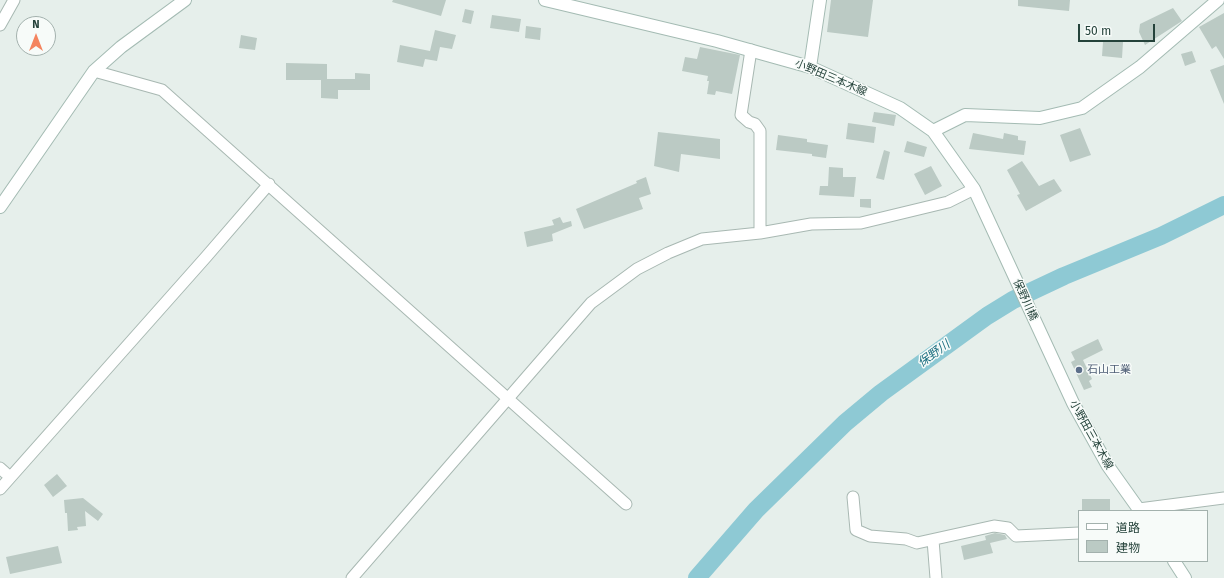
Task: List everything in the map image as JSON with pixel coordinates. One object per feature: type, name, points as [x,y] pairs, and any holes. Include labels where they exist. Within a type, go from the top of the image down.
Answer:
[{"type":"main road","points":[[0,207],[94,71],[121,47],[185,0]]},
{"type":"main road","name":"小野田三本木線","points":[[545,0],[584,4],[810,67],[900,108],[933,131],[974,189],[1001,246]]},
{"type":"main road","points":[[810,67],[820,0]]},
{"type":"main road","points":[[933,131],[965,115],[1040,118],[1082,108],[1140,67],[1218,0]]},
{"type":"main road","name":"保野川橋","points":[[1001,246],[1049,354]]},
{"type":"main road","name":"小野田三本木線","points":[[1049,354],[1073,403],[1108,466],[1140,510]]},
{"type":"main road","points":[[1175,562],[1185,578]]},
{"type":"street","points":[[0,25],[14,0]]},
{"type":"street","points":[[751,50],[741,115],[749,122],[755,124],[760,131],[760,233]]},
{"type":"street","points":[[94,71],[162,90],[507,398],[539,424],[626,504]]},
{"type":"street","points":[[0,489],[201,263],[269,184]]},
{"type":"street","points":[[352,578],[591,303],[637,269],[668,252],[702,239],[760,233],[811,224],[861,223],[948,202],[974,189]]},
{"type":"street","points":[[0,468],[10,477]]},
{"type":"street","points":[[853,497],[856,530],[870,536],[906,539],[917,543],[994,526],[1008,528],[1016,536],[1078,533]]},
{"type":"street","points":[[1140,510],[1224,498]]},
{"type":"street","points":[[933,540],[936,578]]},
{"type":"building","points":[[393,0],[446,0],[441,16],[392,2]]},
{"type":"building","points":[[831,0],[873,0],[868,37],[827,32]]},
{"type":"building","points":[[1018,0],[1070,0],[1069,11],[1018,6]]},
{"type":"building","points":[[1173,8],[1182,21],[1145,45],[1139,32],[1140,24]]},
{"type":"building","points":[[465,9],[474,11],[471,24],[462,22]]},
{"type":"building","points":[[1224,13],[1224,59],[1216,46],[1212,49],[1199,27]]},
{"type":"building","points":[[492,15],[521,19],[519,32],[490,28]]},
{"type":"building","points":[[526,26],[541,28],[540,40],[525,38]]},
{"type":"building","points":[[435,30],[456,35],[452,49],[440,47],[437,61],[425,59],[423,67],[397,62],[400,45],[430,51]]},
{"type":"building","points":[[241,35],[257,38],[255,50],[239,48]]},
{"type":"building","points":[[1103,42],[1123,42],[1122,58],[1102,56]]},
{"type":"building","points":[[700,47],[740,55],[732,94],[716,91],[715,95],[707,94],[709,81],[707,81],[708,76],[682,71],[685,57],[697,59]]},
{"type":"building","points":[[1192,51],[1196,62],[1185,66],[1181,54]]},
{"type":"building","points":[[286,63],[327,64],[327,79],[355,79],[355,73],[370,74],[370,90],[338,90],[338,99],[321,98],[321,80],[286,80]]},
{"type":"building","points":[[1224,65],[1224,104],[1210,70]]},
{"type":"building","points":[[874,112],[896,115],[894,126],[872,122]]},
{"type":"building","points":[[848,123],[876,127],[874,143],[846,139]]},
{"type":"building","points":[[1080,128],[1091,155],[1070,162],[1060,135]]},
{"type":"building","points":[[658,132],[720,139],[720,159],[681,154],[679,172],[654,166]]},
{"type":"building","points":[[973,133],[1003,139],[1004,133],[1018,136],[1018,140],[1026,141],[1024,155],[969,149]]},
{"type":"building","points":[[778,135],[807,139],[807,142],[828,145],[826,158],[812,156],[812,154],[776,150]]},
{"type":"building","points":[[907,141],[927,147],[924,157],[904,152]]},
{"type":"building","points":[[884,150],[890,152],[884,180],[876,178]]},
{"type":"building","points":[[1022,161],[1039,186],[1054,179],[1062,191],[1026,211],[1017,195],[1020,194],[1007,170]]},
{"type":"building","points":[[931,166],[942,186],[925,195],[914,174]]},
{"type":"building","points":[[829,167],[843,168],[843,177],[856,177],[854,197],[819,195],[820,186],[828,186]]},
{"type":"building","points":[[646,177],[651,194],[639,198],[643,209],[584,229],[576,209],[637,183],[636,181]]},
{"type":"building","points":[[860,199],[871,199],[871,208],[860,207]]},
{"type":"building","points":[[560,217],[563,223],[571,221],[572,226],[552,234],[553,241],[527,247],[524,232],[554,225],[552,220]]},
{"type":"building","points":[[1098,339],[1103,350],[1083,360],[1092,379],[1089,381],[1092,387],[1084,390],[1071,362],[1075,360],[1071,352]]},
{"type":"building","points":[[57,474],[67,486],[53,497],[44,485]]},
{"type":"building","points":[[83,498],[103,514],[98,521],[85,511],[86,526],[77,527],[78,530],[68,531],[67,513],[65,513],[64,500]]},
{"type":"building","points":[[1082,499],[1110,499],[1110,510],[1082,510]]},
{"type":"building","points":[[995,533],[1005,535],[1007,539],[990,543],[993,553],[964,560],[961,546],[986,540],[985,536]]},
{"type":"building","points":[[58,546],[62,563],[10,574],[6,557]]},
{"type":"waterway","name":"保野川","points":[[697,578],[756,510],[845,423],[881,393],[987,316],[1013,300],[1064,276],[1161,236],[1224,205]]},
{"type":"place","name":"石山工業","points":[[1079,370]]}]
